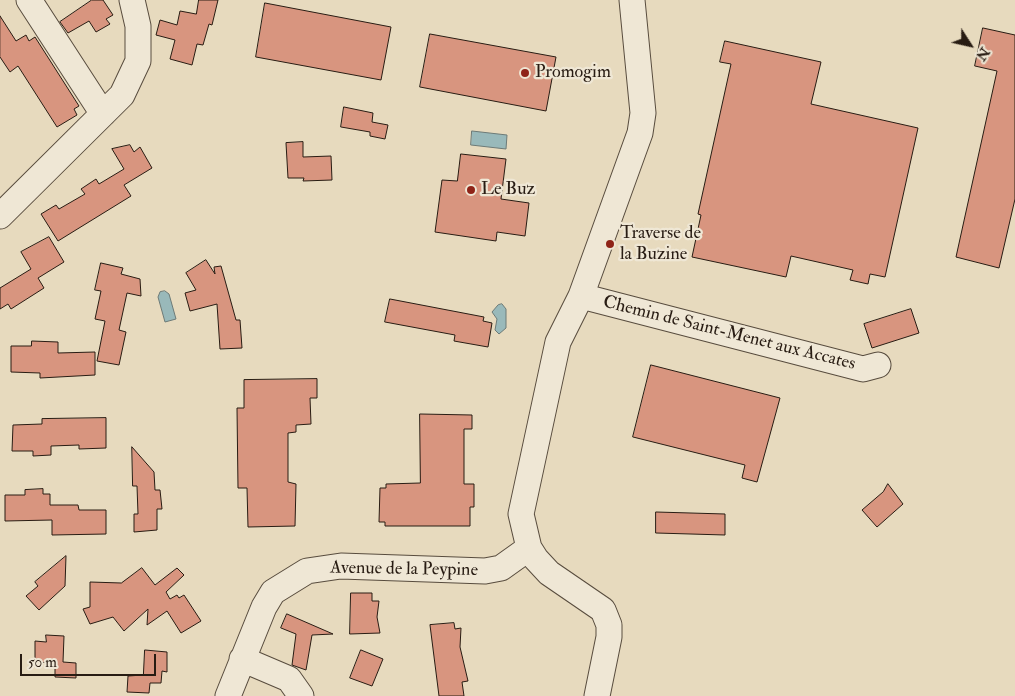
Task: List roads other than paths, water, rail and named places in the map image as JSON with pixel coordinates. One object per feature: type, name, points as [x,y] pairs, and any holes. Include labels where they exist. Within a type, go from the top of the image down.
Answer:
[{"type":"street","points":[[29,0],[103,114]]},
{"type":"street","points":[[0,216],[122,95],[138,61],[138,26],[132,0]]},
{"type":"street","points":[[597,696],[609,637],[609,625],[603,610],[549,573],[529,548],[521,514],[558,342],[580,296],[640,133],[644,114],[632,0]]},
{"type":"street","name":"Chemin de Saint-Menet aux Accates","points":[[580,296],[863,369],[878,365]]},
{"type":"street","name":"Avenue de la Peypine","points":[[228,696],[242,659],[273,592],[307,571],[341,566],[485,571],[500,568],[529,548]]},
{"type":"street","points":[[242,659],[289,679],[301,696]]},
{"type":"water","points":[[472,131],[507,135],[506,149],[471,145]]},
{"type":"water","points":[[165,291],[169,294],[176,319],[165,322],[158,297],[160,292]]},
{"type":"water","points":[[502,304],[506,309],[506,328],[499,334],[495,330],[497,319],[492,312],[498,305]]},
{"type":"place","name":"Promogim","points":[[525,73]]},
{"type":"place","name":"Le Buz","points":[[471,190]]},
{"type":"place","name":"Traverse de la Buzine","points":[[610,244]]}]
